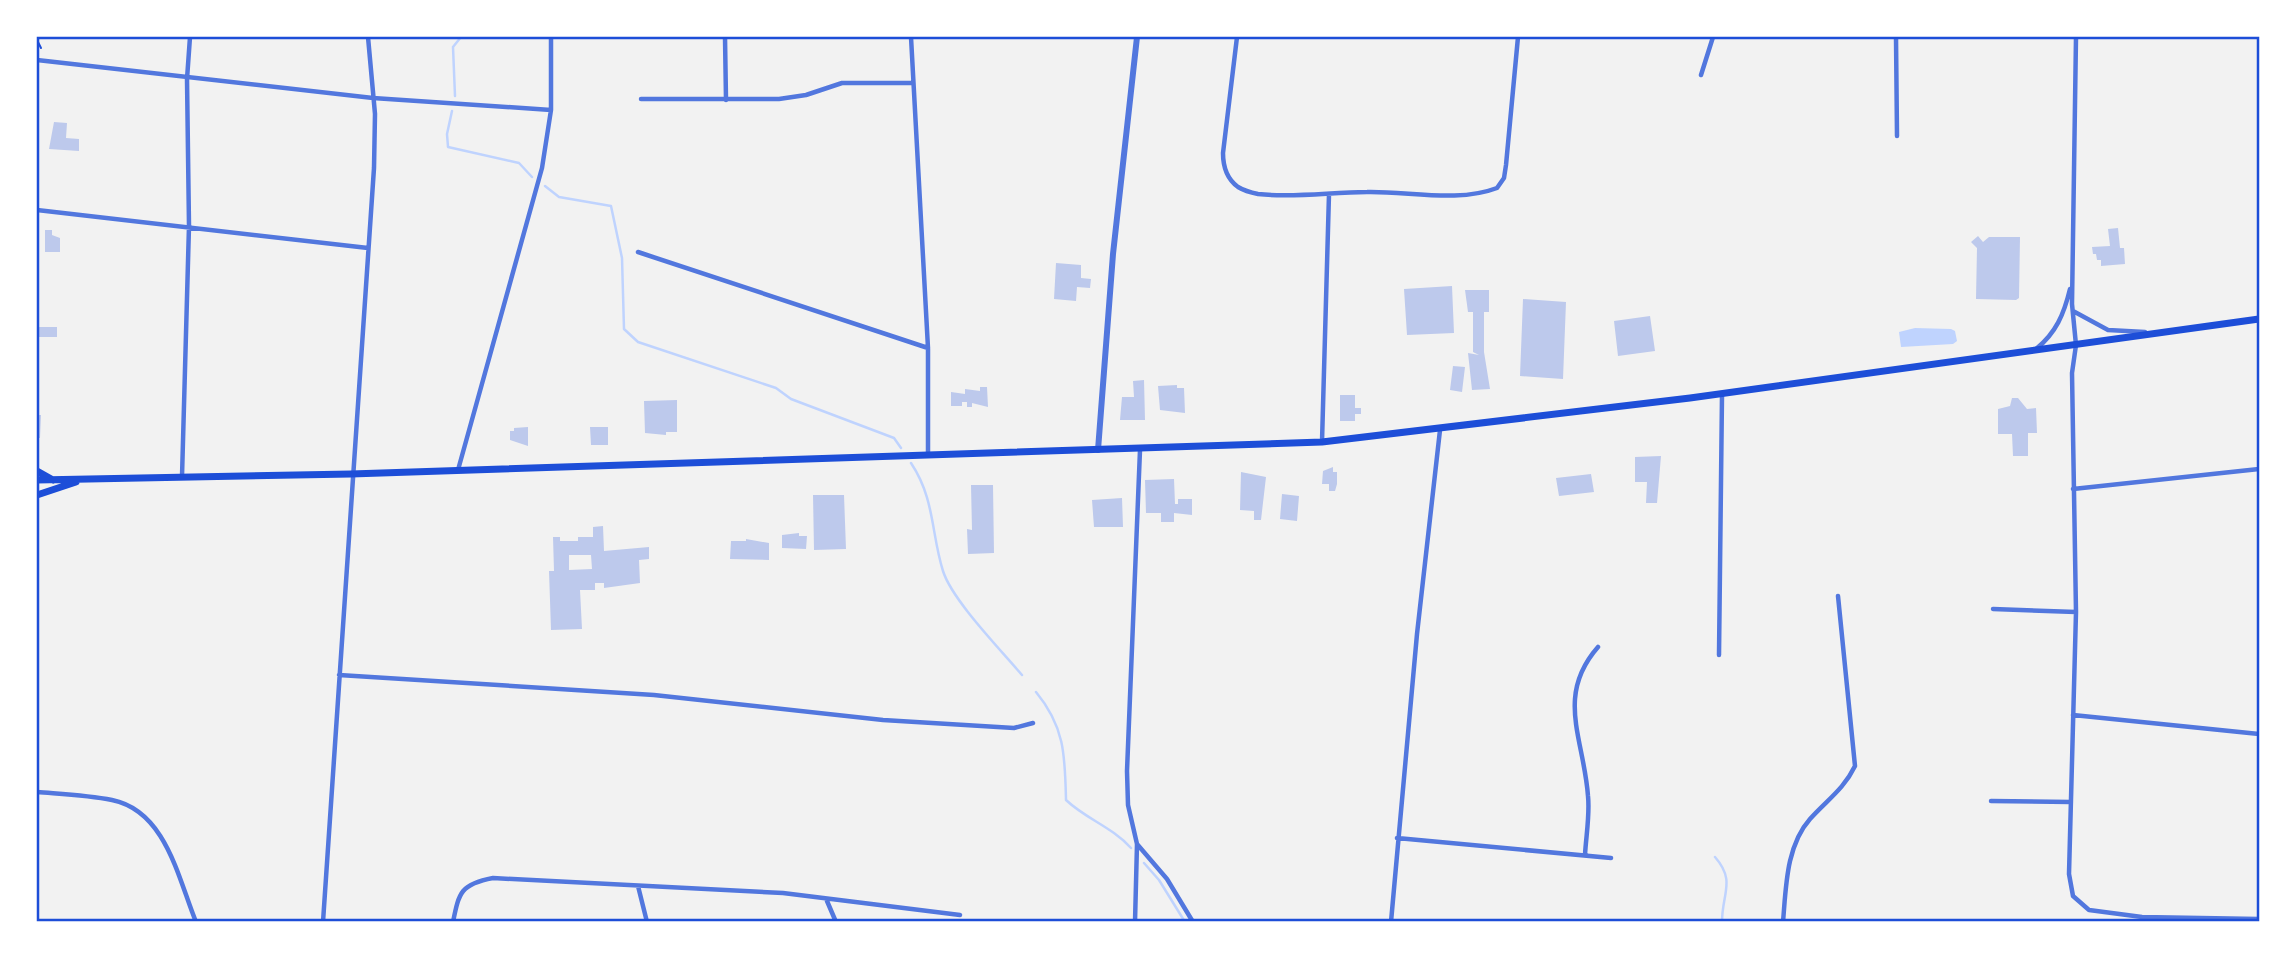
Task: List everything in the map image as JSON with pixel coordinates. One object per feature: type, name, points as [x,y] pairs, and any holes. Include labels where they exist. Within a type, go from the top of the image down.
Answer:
[{"type":"main road","points":[[37,480],[351,474],[1322,442],[1440,430],[1721,394],[2259,319]]},
{"type":"main road","points":[[37,471],[53,480]]},
{"type":"main road","points":[[37,495],[86,479]]},
{"type":"street","points":[[182,477],[189,226],[187,79],[190,37]]},
{"type":"street","points":[[323,922],[351,474],[374,168],[373,98],[368,37]]},
{"type":"street","points":[[458,470],[542,167],[551,110],[551,37]]},
{"type":"street","points":[[725,37],[726,100]]},
{"type":"street","points":[[911,37],[911,83],[928,348],[928,455]]},
{"type":"street","points":[[1098,450],[1113,254],[1137,37]]},
{"type":"street","points":[[1237,37],[1223,165],[1238,187],[1256,194],[1365,191],[1471,194],[1497,188],[1504,178],[1506,165],[1518,37]]},
{"type":"street","points":[[1701,75],[1713,37]]},
{"type":"street","points":[[1896,37],[1897,136]]},
{"type":"street","points":[[2076,37],[2072,281],[2076,345],[2072,373],[2076,612],[2069,874],[2073,896],[2089,910],[2142,917],[2259,919]]},
{"type":"street","points":[[37,60],[373,98],[551,110]]},
{"type":"street","points":[[641,99],[797,97],[842,83],[911,83]]},
{"type":"street","points":[[1322,442],[1329,194]]},
{"type":"street","points":[[37,210],[368,248]]},
{"type":"street","points":[[638,252],[928,348]]},
{"type":"street","points":[[2034,350],[2048,340],[2060,321],[2072,281]]},
{"type":"street","points":[[2073,311],[2108,330],[2156,333]]},
{"type":"street","points":[[1719,654],[1721,394]]},
{"type":"street","points":[[1391,922],[1397,838],[1440,430]]},
{"type":"street","points":[[1135,922],[1137,844],[1128,805],[1127,771],[1140,450]]},
{"type":"street","points":[[2073,489],[2259,470]]},
{"type":"street","points":[[1783,922],[1787,879],[1795,842],[1809,820],[1845,787],[1855,765],[1838,596]]},
{"type":"street","points":[[1993,609],[2076,612]]},
{"type":"street","points":[[1585,855],[1589,799],[1574,709],[1577,675],[1598,647]]},
{"type":"street","points":[[339,675],[654,695],[883,720],[1014,728],[1033,723]]},
{"type":"street","points":[[2073,715],[2259,734]]},
{"type":"street","points":[[37,792],[114,800],[139,811],[152,823],[164,844],[196,922]]},
{"type":"street","points":[[1991,801],[2071,802]]},
{"type":"street","points":[[1397,838],[1611,858]]},
{"type":"street","points":[[1137,844],[1167,879],[1193,922]]},
{"type":"street","points":[[453,922],[460,893],[482,880],[783,893],[827,901],[960,915]]},
{"type":"street","points":[[638,885],[647,922]]},
{"type":"street","points":[[827,901],[836,922]]},
{"type":"path","points":[[37,40],[41,47],[37,47]]},
{"type":"water","points":[[1915,328],[1951,329],[1955,331],[1957,341],[1953,344],[1901,347],[1899,332]]},
{"type":"building","points":[[54,122],[67,123],[66,138],[79,139],[79,151],[49,149]]},
{"type":"building","points":[[2118,228],[2125,264],[2101,266],[2101,260],[2097,260],[2092,247],[2110,246],[2108,229]]},
{"type":"building","points":[[45,230],[52,230],[52,235],[60,238],[60,252],[45,252]]},
{"type":"building","points":[[1978,236],[1983,242],[1989,237],[2020,237],[2019,298],[2016,300],[1976,299],[1977,248],[1971,242]]},
{"type":"building","points":[[1056,263],[1081,265],[1081,278],[1091,279],[1090,288],[1077,287],[1076,301],[1054,299]]},
{"type":"building","points":[[1452,286],[1454,333],[1407,335],[1404,289]]},
{"type":"building","points":[[1465,290],[1489,290],[1489,312],[1484,312],[1484,352],[1490,389],[1472,390],[1468,353],[1479,355],[1473,352],[1473,312],[1468,312]]},
{"type":"building","points":[[1523,299],[1566,302],[1563,379],[1520,376]]},
{"type":"building","points":[[1650,316],[1655,351],[1618,356],[1614,321]]},
{"type":"building","points":[[37,327],[57,327],[57,337],[37,337]]},
{"type":"building","points":[[1453,366],[1465,367],[1462,392],[1450,390]]},
{"type":"building","points":[[1144,380],[1145,420],[1120,420],[1122,397],[1134,397],[1133,381]]},
{"type":"building","points":[[1177,385],[1177,388],[1184,388],[1185,413],[1160,410],[1158,386]]},
{"type":"building","points":[[980,387],[987,387],[988,407],[972,403],[972,407],[967,407],[967,402],[962,402],[962,406],[951,406],[951,392],[965,394],[965,389],[980,391]]},
{"type":"building","points":[[1340,395],[1355,395],[1355,408],[1361,408],[1361,414],[1355,414],[1355,421],[1340,421]]},
{"type":"building","points":[[2012,398],[2018,398],[2027,409],[2036,408],[2037,433],[2028,433],[2028,456],[2013,456],[2012,434],[1998,434],[1998,409],[2010,406]]},
{"type":"building","points":[[677,400],[677,432],[666,432],[666,435],[645,433],[644,401]]},
{"type":"building","points":[[37,415],[41,415],[40,438],[37,438]]},
{"type":"building","points":[[528,427],[528,446],[510,440],[510,431],[514,431],[514,428]]},
{"type":"building","points":[[590,427],[608,427],[608,445],[591,445]]},
{"type":"building","points":[[1661,456],[1657,503],[1646,503],[1647,482],[1635,482],[1635,457]]},
{"type":"building","points":[[1333,467],[1333,472],[1337,472],[1337,484],[1335,491],[1329,491],[1329,484],[1322,484],[1323,471]]},
{"type":"building","points":[[1241,472],[1266,477],[1261,520],[1254,520],[1254,511],[1240,510]]},
{"type":"building","points":[[1591,474],[1594,492],[1559,496],[1556,478]]},
{"type":"building","points":[[1174,479],[1175,504],[1178,504],[1178,499],[1192,499],[1192,515],[1174,513],[1174,522],[1161,522],[1161,513],[1146,513],[1145,480]]},
{"type":"building","points":[[971,485],[993,485],[994,553],[968,554],[967,529],[972,530]]},
{"type":"building","points":[[1282,494],[1299,496],[1297,521],[1280,519]]},
{"type":"building","points":[[813,495],[844,495],[846,549],[814,550]]},
{"type":"building","points":[[1122,498],[1123,527],[1094,527],[1092,500]]},
{"type":"building","points":[[603,526],[604,551],[649,547],[649,559],[639,560],[640,583],[604,588],[604,583],[595,583],[595,590],[580,590],[582,629],[551,630],[549,571],[554,571],[553,537],[560,537],[560,541],[578,541],[578,537],[593,537],[593,527]],"holes":[[[569,555],[591,555],[592,569],[569,570]]]},
{"type":"building","points":[[799,533],[799,536],[807,536],[806,549],[782,548],[782,535]]},
{"type":"building","points":[[746,539],[769,543],[769,560],[730,559],[731,541]]},
{"type":"waterway","points":[[455,96],[453,47],[461,37]]},
{"type":"waterway","points":[[452,111],[447,134],[448,147],[519,163],[532,177]]},
{"type":"waterway","points":[[545,186],[559,197],[611,206],[622,258],[624,329],[638,342],[776,388],[791,399],[894,438],[901,448]]},
{"type":"waterway","points":[[911,463],[924,490],[932,516],[939,557],[948,583],[966,610],[1022,675]]},
{"type":"waterway","points":[[1036,692],[1053,717],[1062,743],[1066,800],[1116,834],[1131,848]]},
{"type":"waterway","points":[[1715,857],[1725,873],[1726,880],[1722,922]]},
{"type":"waterway","points":[[1144,863],[1159,880],[1185,922]]}]
